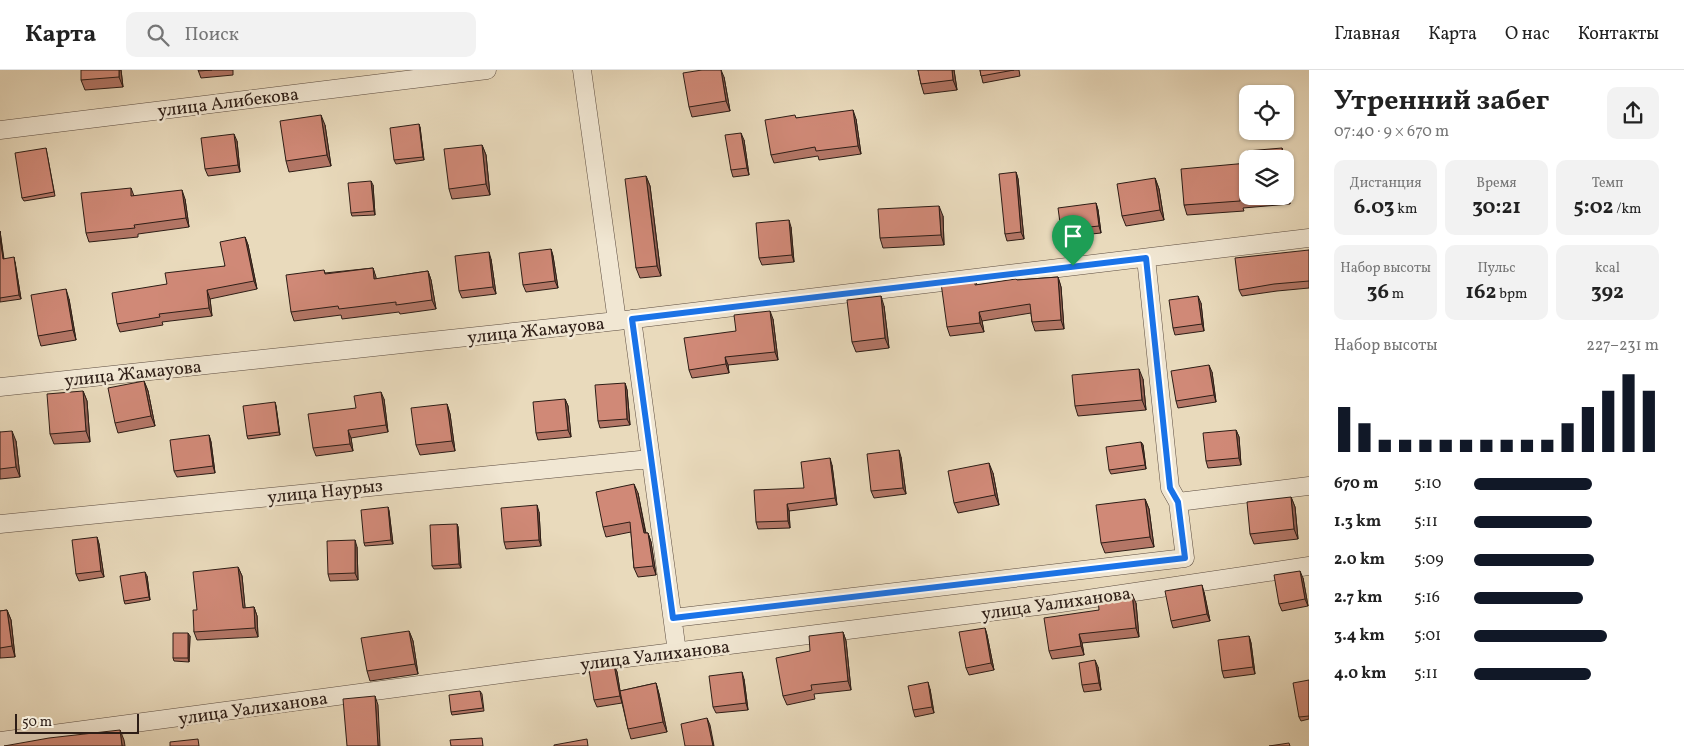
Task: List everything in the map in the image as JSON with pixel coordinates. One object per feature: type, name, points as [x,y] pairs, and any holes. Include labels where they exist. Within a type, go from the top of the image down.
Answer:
[{"type":"street","name":"улица Алибекова","points":[[0,130],[487,70]]},
{"type":"street","points":[[582,70],[650,458],[677,652]]},
{"type":"street","name":"улица Жамауова","points":[[0,387],[625,320],[1309,238]]},
{"type":"street","points":[[673,618],[1185,558],[1178,502],[1170,488],[1146,258]]},
{"type":"street","name":"улица Наурыз","points":[[0,524],[650,458]]},
{"type":"street","points":[[1178,502],[1309,486]]},
{"type":"street","name":"улица Уалиханова","points":[[0,741],[1054,604],[1309,566]]},
{"type":"building","points":[[81,70],[119,70],[119,77],[81,80]]},
{"type":"building","points":[[721,70],[726,101],[689,107],[683,73]]},
{"type":"building","points":[[918,70],[952,70],[953,80],[921,84]]},
{"type":"building","points":[[980,70],[1014,70],[981,76]]},
{"type":"building","points":[[853,110],[858,146],[816,151],[815,147],[771,155],[765,120],[795,115],[796,118]]},
{"type":"building","points":[[321,115],[327,155],[286,161],[280,121]]},
{"type":"building","points":[[419,124],[423,157],[394,160],[390,128]]},
{"type":"building","points":[[741,133],[747,168],[731,170],[725,135]]},
{"type":"building","points":[[234,134],[238,165],[205,169],[201,138]]},
{"type":"building","points":[[482,145],[486,184],[449,189],[444,149]]},
{"type":"building","points":[[46,148],[54,192],[22,198],[15,153]]},
{"type":"building","points":[[1282,148],[1282,150],[1259,150]]},
{"type":"building","points":[[1239,164],[1239,201],[1184,205],[1181,169]]},
{"type":"building","points":[[1016,172],[1021,232],[1005,234],[999,174]]},
{"type":"building","points":[[646,176],[657,266],[636,268],[625,179]]},
{"type":"building","points":[[1155,178],[1160,210],[1122,216],[1117,184]]},
{"type":"building","points":[[371,181],[374,211],[351,213],[348,183]]},
{"type":"building","points":[[131,188],[131,196],[182,190],[186,218],[134,225],[135,228],[86,233],[81,193]]},
{"type":"building","points":[[1096,203],[1099,226],[1061,230],[1058,208]]},
{"type":"building","points":[[939,206],[941,235],[880,238],[878,209]]},
{"type":"building","points":[[789,220],[792,255],[759,258],[756,223]]},
{"type":"building","points":[[245,237],[254,281],[207,290],[209,308],[159,314],[160,317],[117,324],[112,293],[167,284],[165,273],[225,266],[220,242]]},
{"type":"building","points":[[0,238],[3,259],[14,257],[19,295],[0,298]]},
{"type":"building","points":[[551,249],[555,281],[523,285],[519,253]]},
{"type":"building","points":[[1309,250],[1309,281],[1239,290],[1235,258]]},
{"type":"building","points":[[489,252],[493,287],[459,291],[455,256]]},
{"type":"building","points":[[373,268],[374,279],[428,271],[432,300],[396,305],[396,302],[339,309],[338,306],[291,312],[286,275],[324,270],[325,274]]},
{"type":"building","points":[[1058,277],[1061,320],[1032,322],[1030,304],[979,312],[980,323],[947,327],[941,283],[975,279],[975,285],[1016,279]]},
{"type":"building","points":[[66,289],[73,330],[38,336],[31,295]]},
{"type":"building","points":[[881,296],[885,338],[852,342],[847,300]]},
{"type":"building","points":[[1198,296],[1202,324],[1173,328],[1169,300]]},
{"type":"building","points":[[770,311],[775,352],[725,357],[726,364],[689,370],[684,338],[736,331],[734,315]]},
{"type":"building","points":[[1209,365],[1214,395],[1176,401],[1171,371]]},
{"type":"building","points":[[1139,369],[1142,400],[1075,406],[1072,375]]},
{"type":"building","points":[[144,381],[151,416],[115,423],[108,388]]},
{"type":"building","points":[[625,383],[627,419],[598,421],[595,385]]},
{"type":"building","points":[[83,391],[86,431],[50,434],[47,394]]},
{"type":"building","points":[[381,392],[386,425],[348,430],[350,444],[313,448],[308,414],[356,408],[354,396]]},
{"type":"building","points":[[565,399],[568,430],[536,433],[533,402]]},
{"type":"building","points":[[275,402],[279,432],[247,436],[243,406]]},
{"type":"building","points":[[447,404],[452,441],[416,445],[411,408]]},
{"type":"building","points":[[1236,430],[1239,458],[1206,461],[1203,433]]},
{"type":"building","points":[[12,431],[16,467],[0,469],[0,432]]},
{"type":"building","points":[[209,435],[213,466],[174,471],[170,440]]},
{"type":"building","points":[[1141,442],[1145,465],[1109,470],[1106,447]]},
{"type":"building","points":[[899,450],[903,488],[871,491],[867,454]]},
{"type":"building","points":[[830,458],[835,498],[787,504],[788,521],[756,522],[754,490],[804,488],[801,462]]},
{"type":"building","points":[[989,463],[995,495],[954,503],[948,471]]},
{"type":"building","points":[[634,484],[644,533],[648,533],[653,566],[634,568],[630,522],[603,527],[596,492]]},
{"type":"building","points":[[1291,497],[1294,529],[1250,534],[1247,502]]},
{"type":"building","points":[[1145,499],[1150,537],[1101,543],[1096,505]]},
{"type":"building","points":[[537,505],[539,540],[504,542],[501,508]]},
{"type":"building","points":[[388,507],[391,540],[364,543],[361,510]]},
{"type":"building","points":[[457,524],[459,564],[432,566],[430,525]]},
{"type":"building","points":[[97,537],[101,571],[76,574],[72,540]]},
{"type":"building","points":[[355,540],[355,573],[328,574],[327,541]]},
{"type":"building","points":[[238,567],[243,608],[254,607],[255,628],[194,632],[193,610],[197,610],[193,572]]},
{"type":"building","points":[[1300,571],[1305,599],[1279,604],[1274,575]]},
{"type":"building","points":[[145,572],[149,597],[124,601],[120,576]]},
{"type":"building","points":[[1202,585],[1207,614],[1171,621],[1165,591]]},
{"type":"building","points":[[1132,594],[1136,628],[1079,634],[1081,646],[1049,651],[1044,618],[1099,610],[1098,599]]},
{"type":"building","points":[[7,610],[12,646],[0,648],[0,611]]},
{"type":"building","points":[[985,628],[991,663],[966,668],[959,632]]},
{"type":"building","points":[[409,631],[415,664],[367,671],[361,638]]},
{"type":"building","points":[[843,632],[848,681],[811,685],[812,690],[783,696],[776,658],[810,651],[809,636]]},
{"type":"building","points":[[173,633],[188,633],[188,658],[173,658]]},
{"type":"building","points":[[1249,636],[1253,667],[1222,671],[1218,640]]},
{"type":"building","points":[[1095,660],[1099,683],[1082,685],[1079,663]]},
{"type":"building","points":[[614,665],[620,696],[594,700],[589,670]]},
{"type":"building","points":[[742,672],[746,703],[713,707],[709,676]]},
{"type":"building","points":[[1309,680],[1309,716],[1299,717],[1293,683]]},
{"type":"building","points":[[928,682],[932,707],[913,710],[908,686]]},
{"type":"building","points":[[656,683],[663,722],[628,729],[620,691]]},
{"type":"building","points":[[480,691],[483,708],[451,712],[449,695]]},
{"type":"building","points":[[375,696],[378,746],[347,746],[343,699]]},
{"type":"building","points":[[707,718],[713,746],[685,746],[681,724]]},
{"type":"building","points":[[120,730],[122,746],[4,746],[49,738]]},
{"type":"building","points":[[482,738],[483,746],[451,746],[450,740]]},
{"type":"building","points":[[198,739],[199,746],[170,746],[170,742]]},
{"type":"building","points":[[587,739],[588,746],[554,746],[554,745]]},
{"type":"building","points":[[1289,743],[1290,746],[1269,746]]},
{"type":"route","points":[[1146,258],[1170,488],[1178,502],[1185,558],[673,618],[632,319],[1073,266],[1146,258]]}]
